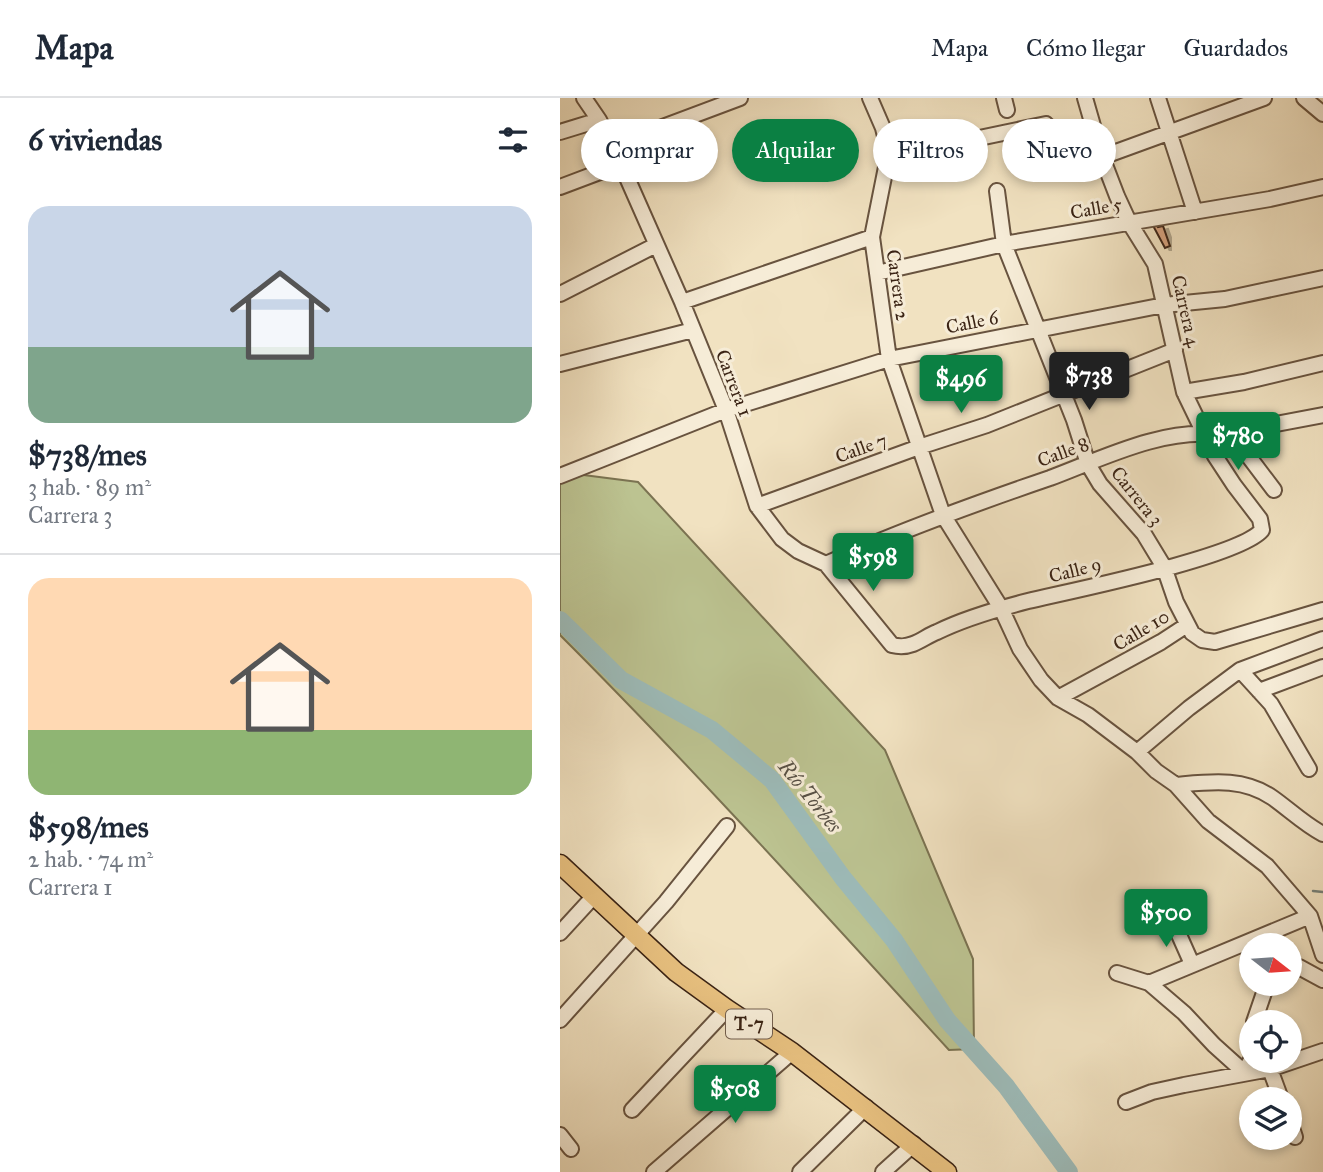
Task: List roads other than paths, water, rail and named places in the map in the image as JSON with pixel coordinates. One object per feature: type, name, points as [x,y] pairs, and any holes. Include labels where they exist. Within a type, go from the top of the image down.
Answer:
[{"type":"main road","name":"T-7","points":[[560,864],[676,972],[792,1052],[914,1144],[945,1171]]},
{"type":"street","name":"Carrera 1","points":[[584,98],[598,119]]},
{"type":"street","points":[[684,119],[740,98]]},
{"type":"street","name":"Carrera 2","points":[[870,98],[879,119]]},
{"type":"street","name":"Carrera 4","points":[[1085,98],[1091,119]]},
{"type":"street","points":[[1158,98],[1195,212]]},
{"type":"street","points":[[1116,152],[1264,98]]},
{"type":"street","points":[[1304,98],[1323,114]]},
{"type":"street","points":[[560,132],[581,126]]},
{"type":"street","points":[[560,187],[581,179]]},
{"type":"street","name":"Carrera 1","points":[[629,182],[726,410],[757,506],[782,539],[798,551],[826,564],[892,645]]},
{"type":"street","name":"Carrera 2","points":[[883,182],[872,237],[889,359],[943,515],[1001,608],[1029,664],[1058,698],[1088,715],[1137,752],[1156,771],[1176,785],[1208,821],[1267,866],[1310,916]]},
{"type":"street","name":"Carrera 4","points":[[1112,182],[1129,222],[1155,264],[1184,392],[1202,433],[1234,485],[1261,519],[1262,525]]},
{"type":"street","name":"Calle 5","points":[[877,274],[1004,244],[1323,187]]},
{"type":"street","name":"Carrera 3","points":[[997,191],[1004,244],[1088,464],[1100,484],[1144,534],[1164,568],[1175,602],[1187,625]]},
{"type":"street","points":[[682,302],[872,237]]},
{"type":"street","points":[[560,294],[656,245]]},
{"type":"street","name":"Calle 6","points":[[560,476],[726,410],[889,359],[1164,304],[1225,299],[1323,278]]},
{"type":"street","points":[[560,364],[693,330]]},
{"type":"street","name":"Calle 7","points":[[757,506],[987,425],[1175,350]]},
{"type":"street","points":[[1184,392],[1244,382],[1323,363]]},
{"type":"street","name":"Calle 8","points":[[826,564],[943,515],[1121,451],[1185,435],[1219,435],[1323,415]]},
{"type":"street","points":[[1231,433],[1273,490]]},
{"type":"street","name":"Calle 9","points":[[892,645],[901,648],[915,644],[937,631],[1001,608],[1164,568],[1235,547],[1258,534],[1262,525]]},
{"type":"street","name":"Calle 10","points":[[1058,698],[1187,625],[1192,633],[1202,640],[1214,642],[1323,610]]},
{"type":"street","points":[[1137,752],[1240,670],[1323,639]]},
{"type":"street","points":[[1259,691],[1323,667]]},
{"type":"street","points":[[1240,670],[1271,704],[1309,769]]},
{"type":"street","points":[[1176,785],[1220,781],[1247,785],[1272,797],[1293,815],[1323,834]]},
{"type":"street","points":[[560,1020],[637,936],[727,826]]},
{"type":"street","points":[[560,933],[594,896]]},
{"type":"street","points":[[1149,983],[1310,916],[1323,955]]},
{"type":"street","points":[[1172,919],[1192,964]]},
{"type":"street","points":[[1302,969],[1323,980]]},
{"type":"street","points":[[1117,973],[1149,983],[1184,1013],[1214,1045],[1239,1060]]},
{"type":"street","points":[[632,1110],[727,1009]]},
{"type":"street","points":[[1302,1058],[1323,1051]]},
{"type":"street","points":[[654,1172],[792,1052]]},
{"type":"street","points":[[1126,1102],[1152,1092],[1239,1068]]},
{"type":"street","points":[[800,1172],[866,1107]]},
{"type":"street","points":[[560,1135],[571,1149]]},
{"type":"street","points":[[883,1172],[914,1144]]},
{"type":"waterway","name":"Río Torbes","points":[[560,620],[621,680],[712,730],[772,780],[843,878],[894,940],[947,1020],[1006,1086],[1069,1172]]},
{"type":"waterway","points":[[1313,891],[1323,892]]}]
